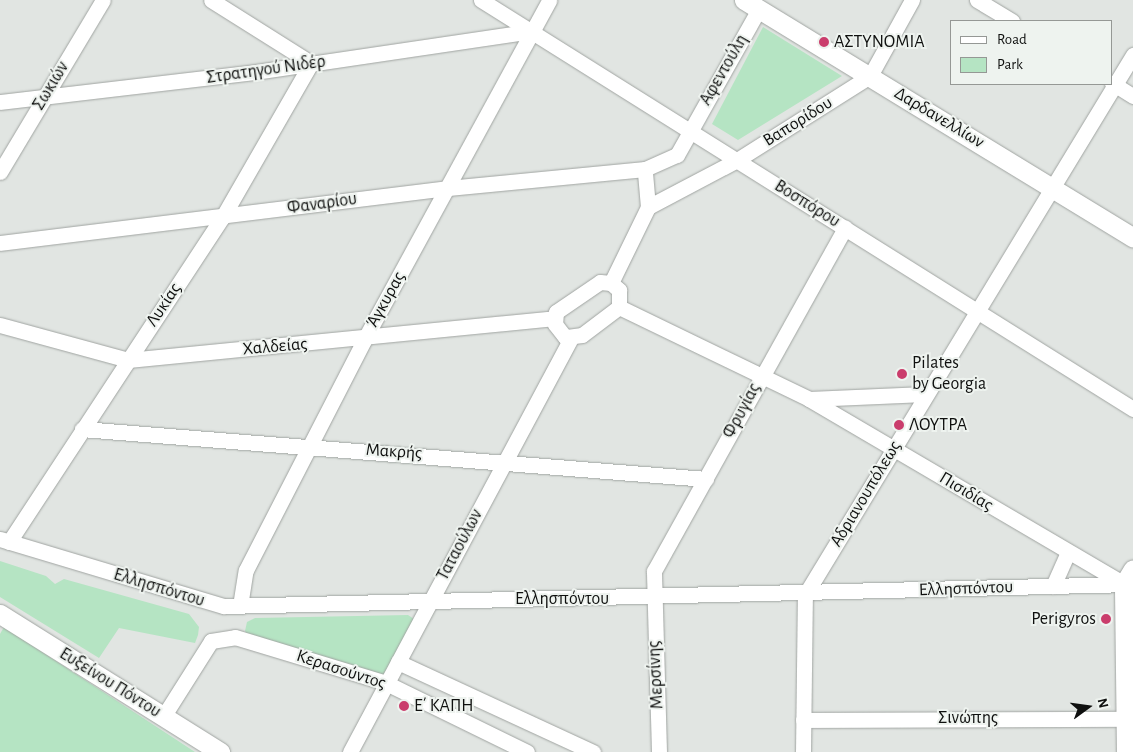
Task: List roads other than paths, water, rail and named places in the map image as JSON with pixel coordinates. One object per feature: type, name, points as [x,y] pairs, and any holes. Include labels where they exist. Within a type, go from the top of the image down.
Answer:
[{"type":"street","name":"Σωκιών","points":[[0,172],[103,0]]},
{"type":"street","points":[[211,0],[311,63]]},
{"type":"street","name":"Βοσπόρου","points":[[481,0],[1133,409]]},
{"type":"street","name":"Άγκυρας","points":[[240,606],[246,570],[312,446],[364,340],[448,188],[530,31],[549,0]]},
{"type":"street","name":"Βαπορίδου","points":[[648,207],[737,160],[870,76],[912,0]]},
{"type":"street","points":[[977,0],[1010,20]]},
{"type":"street","name":"Δαρδανελλίων","points":[[752,4],[1133,237]]},
{"type":"street","name":"Αφεντούλη","points":[[690,131],[752,4]]},
{"type":"street","name":"Στρατηγού Νιδέρ","points":[[0,102],[311,63],[530,31]]},
{"type":"street","name":"Αδριανουπόλεως","points":[[1113,84],[1133,54]]},
{"type":"street","name":"Λυκίας","points":[[5,540],[82,429],[222,218],[311,63]]},
{"type":"street","points":[[1113,84],[1133,96]]},
{"type":"street","name":"Αδριανουπόλεως","points":[[805,595],[925,394],[978,312],[1053,188],[1112,85]]},
{"type":"street","points":[[611,283],[648,207],[645,169],[677,155],[690,131]]},
{"type":"street","name":"Φαναρίου","points":[[0,243],[222,218],[448,188],[645,169]]},
{"type":"street","name":"Φρυγίας","points":[[652,598],[654,571],[844,228]]},
{"type":"street","points":[[611,283],[621,296],[619,307],[582,335],[571,338],[557,330],[554,318],[560,307],[595,284],[611,283]]},
{"type":"street","name":"Πισιδίας","points":[[619,307],[762,374],[809,399],[894,448],[1067,554],[1130,579]]},
{"type":"street","name":"Χαλδείας","points":[[0,325],[128,360],[364,340],[554,318]]},
{"type":"street","name":"Ταταούλων","points":[[350,752],[571,338]]},
{"type":"street","points":[[809,399],[925,394]]},
{"type":"street","name":"Μακρής","points":[[82,429],[505,461],[706,479]]},
{"type":"street","name":"Ελλησπόντου","points":[[5,540],[208,603],[240,606],[431,600],[805,595],[1053,586],[1130,579]]},
{"type":"street","points":[[1053,586],[1067,554]]},
{"type":"street","points":[[1126,752],[1130,719],[1130,579]]},
{"type":"street","points":[[803,752],[805,595]]},
{"type":"street","name":"Μερσίνης","points":[[652,598],[659,752]]},
{"type":"street","name":"Ευξείνου Πόντου","points":[[0,614],[220,752]]},
{"type":"street","name":"Κερασούντος","points":[[163,717],[206,647],[218,637],[235,637],[386,683],[508,748],[527,752]]},
{"type":"street","name":"Κερασούντος","points":[[398,662],[593,752]]},
{"type":"street","name":"Σινώπης","points":[[803,720],[1130,719]]},
{"type":"place","name":"ΑΣΤΥΝΟΜΙΑ","points":[[824,42]]},
{"type":"place","name":"Pilates by Georgia","points":[[902,374]]},
{"type":"place","name":"ΛΟΥΤΡΑ","points":[[899,425]]},
{"type":"place","name":"Perigyros","points":[[1106,619]]},
{"type":"place","name":"Ε΄ ΚΑΠΗ","points":[[404,706]]}]
